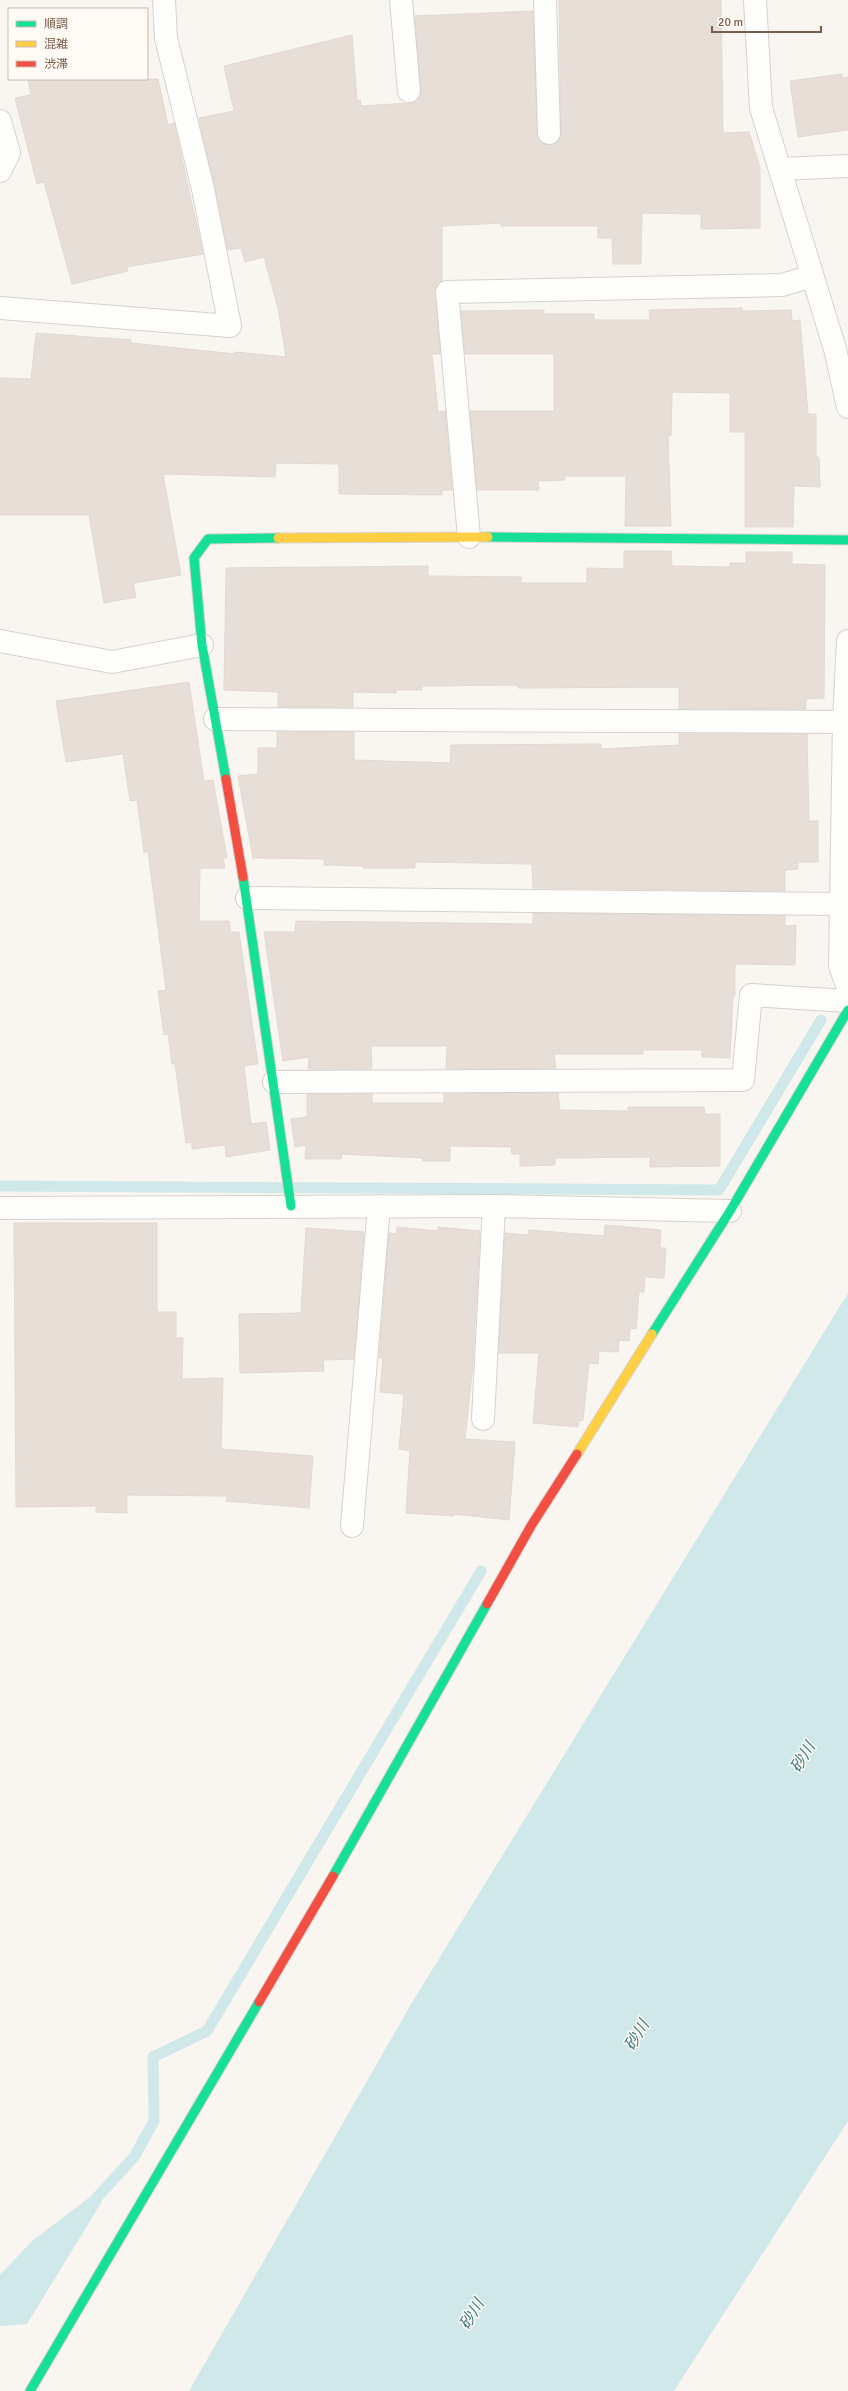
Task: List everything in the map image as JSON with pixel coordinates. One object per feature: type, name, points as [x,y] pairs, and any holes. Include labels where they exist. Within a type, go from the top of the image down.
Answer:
[{"type":"street","points":[[0,308],[230,326],[203,189],[166,38],[164,0]]},
{"type":"street","points":[[401,0],[409,90]]},
{"type":"street","points":[[545,0],[549,133]]},
{"type":"street","points":[[755,0],[761,108],[836,350],[847,397]]},
{"type":"street","points":[[0,121],[9,153],[0,171]]},
{"type":"street","points":[[780,169],[848,166]]},
{"type":"street","points":[[469,537],[446,292],[782,285],[812,276]]},
{"type":"street","points":[[290,1201],[247,898],[202,645],[194,558],[208,539],[469,537],[848,540]]},
{"type":"street","points":[[0,640],[112,662],[202,645]]},
{"type":"street","points":[[848,642],[840,966],[848,988]]},
{"type":"street","points":[[215,719],[846,722]]},
{"type":"street","points":[[247,898],[841,904]]},
{"type":"street","points":[[274,1082],[744,1080],[751,995],[848,1001]]},
{"type":"street","points":[[30,2391],[348,1850],[532,1526],[730,1211],[848,1010]]},
{"type":"street","points":[[0,1208],[290,1201],[379,1206],[494,1206],[730,1211]]},
{"type":"street","points":[[352,1526],[379,1206]]},
{"type":"street","points":[[483,1419],[494,1206]]},
{"type":"water","name":"砂川","points":[[848,1293],[848,2121],[674,2391],[189,2391],[413,2001]]},
{"type":"water","points":[[94,2194],[102,2194],[101,2203],[27,2324],[0,2326],[0,2275],[32,2241]]},
{"type":"building","points":[[559,0],[721,0],[723,133],[749,132],[760,167],[760,228],[701,229],[701,214],[642,213],[641,264],[613,264],[612,238],[598,238],[598,226],[501,226],[501,223],[442,226],[442,281],[436,286],[435,293],[440,354],[432,354],[438,412],[445,411],[452,490],[442,490],[442,495],[339,494],[339,464],[276,463],[275,477],[163,474],[181,575],[133,583],[136,597],[104,603],[89,515],[0,515],[0,378],[31,379],[36,333],[131,340],[131,343],[235,354],[235,352],[286,357],[278,308],[264,257],[245,262],[241,248],[228,250],[199,118],[234,111],[224,66],[352,35],[357,101],[360,100],[361,106],[418,102],[421,90],[415,16],[533,11],[537,133],[543,144],[550,145],[560,139],[561,133]]},
{"type":"building","points":[[842,74],[843,78],[848,77],[848,130],[798,137],[790,81]]},
{"type":"building","points":[[158,79],[168,125],[174,123],[203,254],[127,267],[128,271],[72,284],[44,182],[37,184],[15,98],[31,95],[28,80]]},
{"type":"building","points":[[742,308],[742,311],[791,310],[792,321],[800,320],[808,414],[816,414],[816,456],[819,458],[820,487],[794,486],[793,527],[745,527],[745,432],[730,432],[730,393],[672,392],[671,436],[668,436],[671,526],[625,526],[626,476],[565,476],[565,480],[538,481],[539,490],[477,490],[470,411],[554,411],[554,354],[465,354],[461,311],[544,310],[544,314],[594,314],[594,320],[650,320],[649,310]]},
{"type":"building","points":[[624,551],[671,551],[672,566],[730,567],[730,563],[746,563],[746,552],[792,552],[792,564],[825,565],[824,698],[806,699],[806,709],[679,709],[679,687],[518,688],[518,685],[422,686],[422,690],[396,690],[396,693],[353,692],[353,707],[278,707],[278,692],[224,690],[226,568],[428,566],[428,576],[521,577],[521,583],[587,583],[587,568],[624,569]]},
{"type":"building","points":[[189,682],[204,781],[213,780],[227,858],[223,858],[225,868],[200,868],[199,921],[229,921],[231,932],[239,932],[258,1064],[244,1066],[251,1124],[266,1122],[270,1150],[226,1157],[225,1145],[192,1149],[192,1142],[186,1143],[175,1064],[172,1064],[168,1034],[164,1035],[158,991],[166,990],[148,851],[144,852],[137,800],[130,801],[123,754],[66,762],[56,701]]},
{"type":"building","points":[[277,732],[354,732],[354,760],[450,763],[451,745],[601,744],[601,749],[679,745],[679,734],[807,734],[809,821],[818,821],[818,862],[798,862],[798,869],[785,870],[785,891],[533,888],[532,864],[415,862],[415,868],[363,868],[363,866],[324,865],[324,859],[253,858],[238,776],[258,774],[258,748],[277,748]]},
{"type":"building","points":[[533,913],[785,916],[785,926],[796,925],[795,965],[735,964],[735,996],[733,996],[730,1058],[702,1057],[702,1050],[643,1050],[643,1054],[554,1054],[556,1068],[446,1069],[447,1046],[371,1046],[372,1069],[308,1069],[309,1057],[283,1061],[264,932],[295,932],[296,921],[533,924]]},
{"type":"building","points":[[558,1093],[560,1110],[628,1111],[628,1107],[704,1107],[705,1114],[720,1114],[720,1166],[650,1167],[650,1157],[555,1158],[555,1165],[520,1166],[520,1154],[512,1154],[511,1147],[450,1146],[450,1161],[423,1161],[422,1158],[342,1154],[341,1159],[305,1159],[306,1145],[295,1147],[291,1119],[307,1117],[307,1094],[372,1094],[372,1103],[444,1103],[444,1094]]},
{"type":"building","points":[[14,1223],[157,1223],[157,1312],[176,1312],[176,1338],[183,1338],[182,1379],[223,1378],[221,1449],[313,1456],[309,1508],[226,1501],[227,1496],[127,1495],[127,1513],[96,1512],[96,1506],[16,1507]]},
{"type":"building","points":[[605,1225],[661,1230],[660,1248],[666,1248],[664,1278],[645,1277],[644,1292],[639,1292],[636,1329],[630,1328],[629,1341],[619,1340],[618,1352],[599,1351],[598,1364],[589,1363],[583,1420],[579,1421],[578,1427],[533,1423],[539,1353],[499,1353],[505,1233],[528,1235],[529,1230],[604,1236]]},
{"type":"building","points":[[397,1227],[438,1231],[438,1227],[480,1231],[473,1364],[465,1439],[515,1442],[509,1520],[454,1514],[454,1516],[406,1513],[410,1451],[399,1449],[404,1394],[380,1392],[383,1358],[379,1358],[389,1233],[396,1234]]},
{"type":"building","points":[[306,1228],[364,1232],[354,1359],[323,1360],[324,1371],[240,1373],[239,1314],[301,1313]]},
{"type":"waterway","points":[[0,1186],[719,1190],[821,1020]]},
{"type":"waterway","points":[[91,2204],[134,2157],[154,2121],[153,2057],[207,2031],[481,1571]]},
{"type":"traffic: fast","points":[[488,537],[848,540]]},
{"type":"traffic: fast","points":[[226,779],[202,645],[194,558],[208,539],[278,538]]},
{"type":"traffic: fast","points":[[243,877],[291,1206]]},
{"type":"traffic: fast","points":[[652,1334],[730,1211],[848,1010]]},
{"type":"traffic: fast","points":[[333,1876],[487,1604]]},
{"type":"traffic: fast","points":[[30,2391],[259,2002]]},
{"type":"traffic: slow","points":[[278,538],[488,537]]},
{"type":"traffic: slow","points":[[577,1454],[652,1334]]},
{"type":"traffic: jam","points":[[226,779],[243,877]]},
{"type":"traffic: jam","points":[[487,1604],[531,1526],[577,1454]]},
{"type":"traffic: jam","points":[[259,2002],[333,1876]]}]
